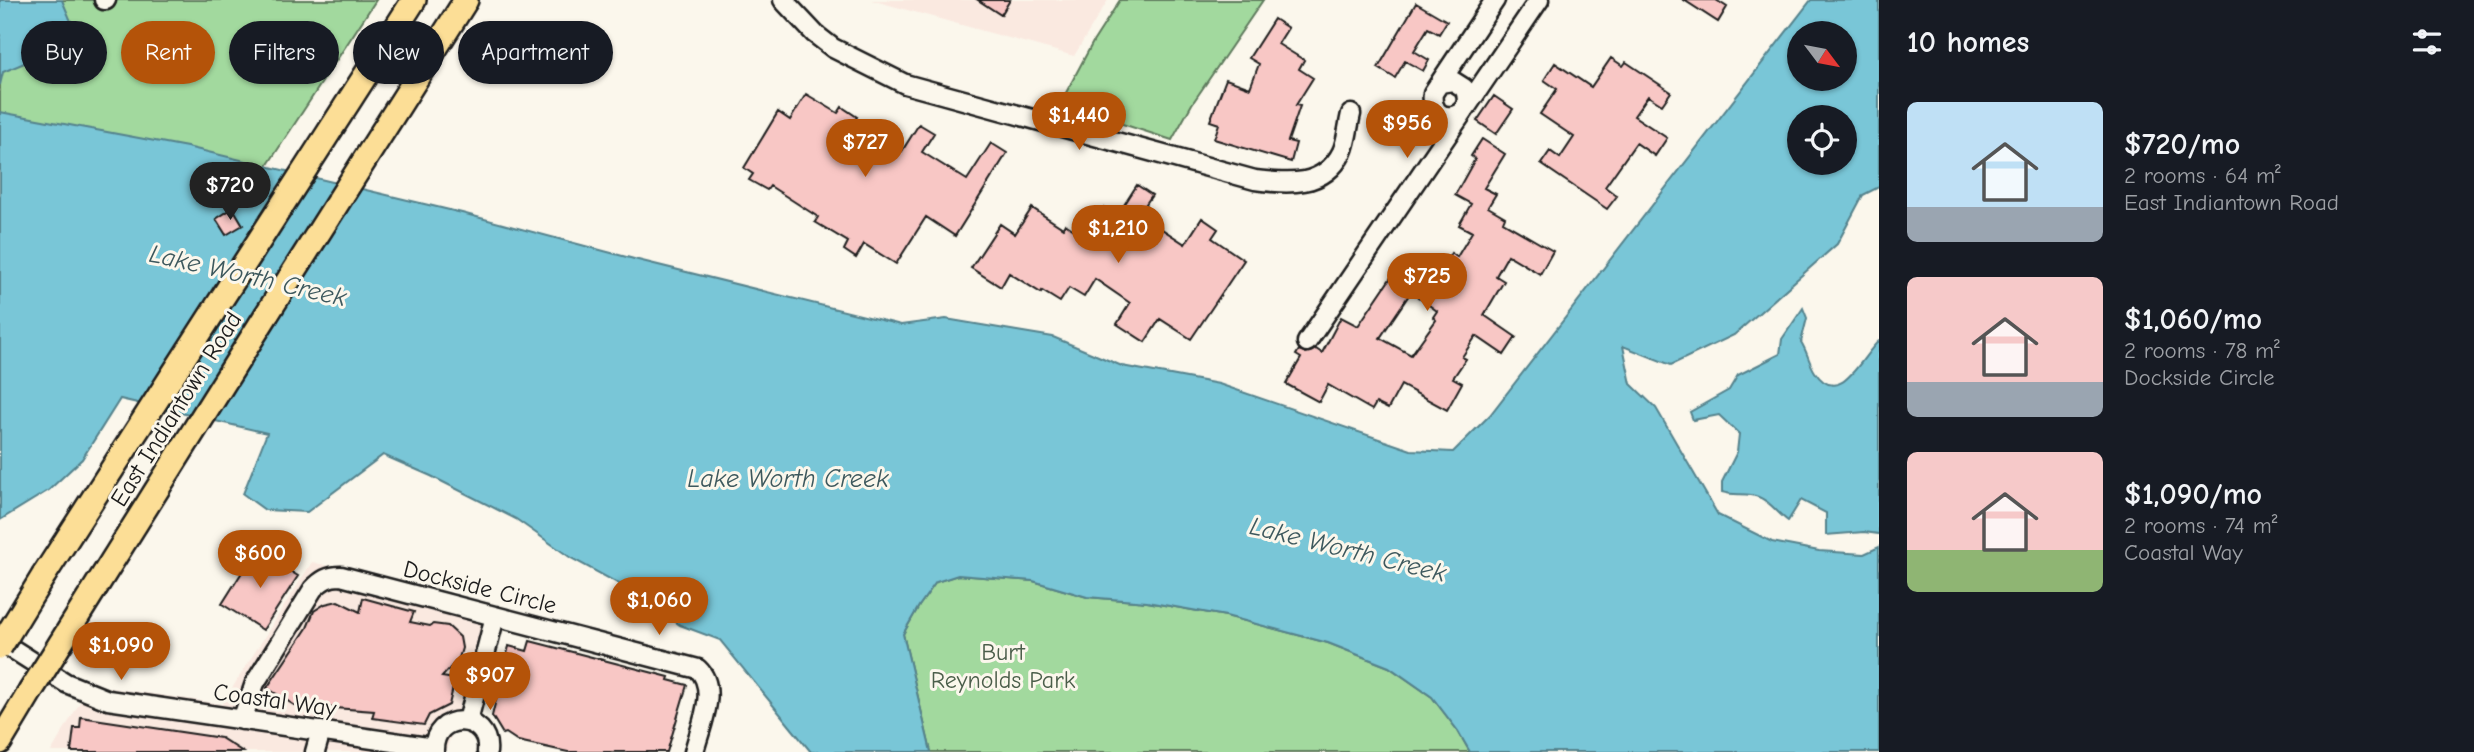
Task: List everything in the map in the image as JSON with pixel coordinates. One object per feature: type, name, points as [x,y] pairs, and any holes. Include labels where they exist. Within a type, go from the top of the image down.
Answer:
[{"type":"main road","name":"East Indiantown Road","points":[[0,647],[414,0]]},
{"type":"main road","name":"East Indiantown Road","points":[[0,742],[466,0]]},
{"type":"street","points":[[783,0],[815,34],[833,48],[905,85],[1255,180],[1289,185],[1325,172],[1342,152],[1351,114]]},
{"type":"street","points":[[1440,83],[1460,83],[1467,94],[1465,107],[1457,115],[1441,114],[1437,111],[1432,100],[1433,93],[1495,0]]},
{"type":"street","points":[[1307,342],[1539,0]]},
{"type":"street","name":"Dockside Circle","points":[[242,720],[255,682],[313,589],[320,581],[330,576],[341,576],[698,668],[707,679],[708,695],[694,752]]},
{"type":"street","points":[[468,722],[495,616]]},
{"type":"street","name":"Coastal Way","points":[[0,641],[66,683],[108,700],[434,750]]},
{"type":"street","points":[[434,750],[436,735],[442,728],[459,720],[482,731],[490,751]]},
{"type":"street","points":[[316,752],[321,731]]},
{"type":"shaded area","points":[[871,0],[1108,0],[1074,56]]},
{"type":"shaded area","points":[[312,562],[490,604],[446,752],[51,752],[90,685],[222,704]]},
{"type":"green space","points":[[0,0],[376,0],[362,21],[353,21],[353,35],[339,56],[339,21],[229,21],[229,84],[321,84],[265,169],[0,118]]},
{"type":"green space","points":[[1120,0],[1263,0],[1192,104],[1172,140],[1060,104],[1093,42]]},
{"type":"green space","name":"Burt Reynolds Park","points":[[958,575],[1033,581],[1087,597],[1147,602],[1226,616],[1328,643],[1389,667],[1432,697],[1470,752],[931,752],[903,634],[936,582]]},
{"type":"water","points":[[0,0],[62,0],[71,21],[21,21],[21,64],[3,72],[0,85]]},
{"type":"water","name":"Lake Worth Creek","points":[[1811,0],[1879,0],[1879,187],[1863,195],[1837,244],[1734,335],[1671,365],[1623,346],[1631,384],[1656,408],[1718,515],[1772,542],[1819,551],[1864,554],[1879,547],[1879,752],[1470,752],[1432,697],[1389,667],[1328,643],[1226,616],[1147,602],[1087,597],[1033,581],[958,575],[936,582],[903,634],[931,752],[811,752],[720,640],[680,625],[634,592],[571,558],[516,519],[383,455],[307,512],[265,510],[243,494],[267,433],[120,399],[82,459],[49,490],[0,520],[0,112],[187,147],[462,213],[901,325],[946,319],[1053,337],[1122,366],[1219,384],[1411,450],[1453,452],[1490,415],[1787,31],[1787,91],[1857,91],[1857,21],[1795,21]]},
{"type":"water","points":[[1803,308],[1807,318],[1801,342],[1815,372],[1824,382],[1833,385],[1842,382],[1879,341],[1879,534],[1864,532],[1826,535],[1826,513],[1801,500],[1788,521],[1757,496],[1722,492],[1722,482],[1737,452],[1739,434],[1719,415],[1693,420],[1690,412],[1729,390],[1738,375],[1780,354],[1782,339]]},
{"type":"building","points":[[978,0],[1010,0],[1001,15]]},
{"type":"building","points":[[1684,0],[1716,0],[1727,7],[1718,22]]},
{"type":"building","points":[[1416,3],[1447,21],[1439,34],[1428,28],[1414,51],[1429,60],[1423,71],[1405,61],[1395,78],[1378,68]]},
{"type":"building","points":[[1274,19],[1288,28],[1278,44],[1304,60],[1299,69],[1313,78],[1296,105],[1300,106],[1288,141],[1296,143],[1291,162],[1214,139],[1219,124],[1210,121],[1226,79],[1250,88],[1259,64],[1249,58]]},
{"type":"building","points":[[1611,58],[1623,66],[1626,62],[1671,92],[1662,105],[1648,96],[1634,116],[1667,138],[1655,156],[1636,143],[1605,187],[1617,196],[1607,209],[1541,164],[1550,151],[1560,158],[1574,137],[1540,114],[1557,89],[1544,80],[1555,63],[1591,87]]},
{"type":"building","points":[[806,94],[838,113],[842,107],[857,117],[854,121],[902,151],[919,124],[934,133],[922,152],[967,180],[991,143],[1007,153],[955,236],[926,217],[896,264],[864,244],[856,258],[844,250],[848,242],[815,222],[818,217],[770,186],[767,190],[749,180],[753,174],[744,168],[778,112],[790,120]]},
{"type":"building","points":[[1494,96],[1513,109],[1496,134],[1477,121]]},
{"type":"building","points":[[1482,139],[1505,154],[1484,188],[1496,194],[1488,207],[1505,217],[1503,222],[1553,251],[1540,274],[1508,255],[1496,276],[1504,281],[1484,315],[1516,337],[1504,355],[1476,336],[1462,357],[1466,359],[1453,378],[1462,383],[1447,410],[1401,385],[1388,409],[1376,403],[1372,410],[1328,385],[1319,402],[1286,384],[1301,358],[1296,355],[1299,350],[1306,353],[1316,349],[1322,353],[1341,317],[1358,326],[1396,270],[1416,284],[1423,274],[1435,281],[1451,253],[1457,257],[1472,232],[1459,225],[1471,204],[1455,195],[1475,159],[1471,156]],"holes":[[[1411,292],[1437,311],[1433,317],[1436,320],[1411,355],[1380,338]]]},
{"type":"building","points":[[1137,185],[1152,195],[1139,214],[1185,244],[1202,218],[1218,229],[1212,238],[1244,260],[1191,339],[1160,319],[1145,342],[1117,324],[1130,303],[1095,279],[1084,297],[1069,288],[1060,302],[1009,273],[1001,287],[971,268],[1000,224],[1015,234],[1032,208],[1063,228],[1065,224],[1085,237],[1105,208],[1117,216]]},
{"type":"building","points":[[233,208],[243,225],[226,235],[216,219]]},
{"type":"building","points":[[256,550],[298,576],[263,630],[222,604]]},
{"type":"building","points":[[363,598],[414,612],[410,622],[448,626],[460,637],[462,648],[459,658],[442,677],[455,679],[449,705],[429,715],[424,725],[372,718],[374,711],[294,705],[267,688],[307,628],[314,611],[325,604],[338,601],[360,612]]},
{"type":"building","points":[[530,641],[669,677],[668,680],[687,685],[667,752],[568,752],[518,741],[506,733],[503,734],[492,716],[509,646],[527,651]]},
{"type":"building","points":[[81,717],[221,738],[243,752],[71,752],[74,728],[80,728]]}]
